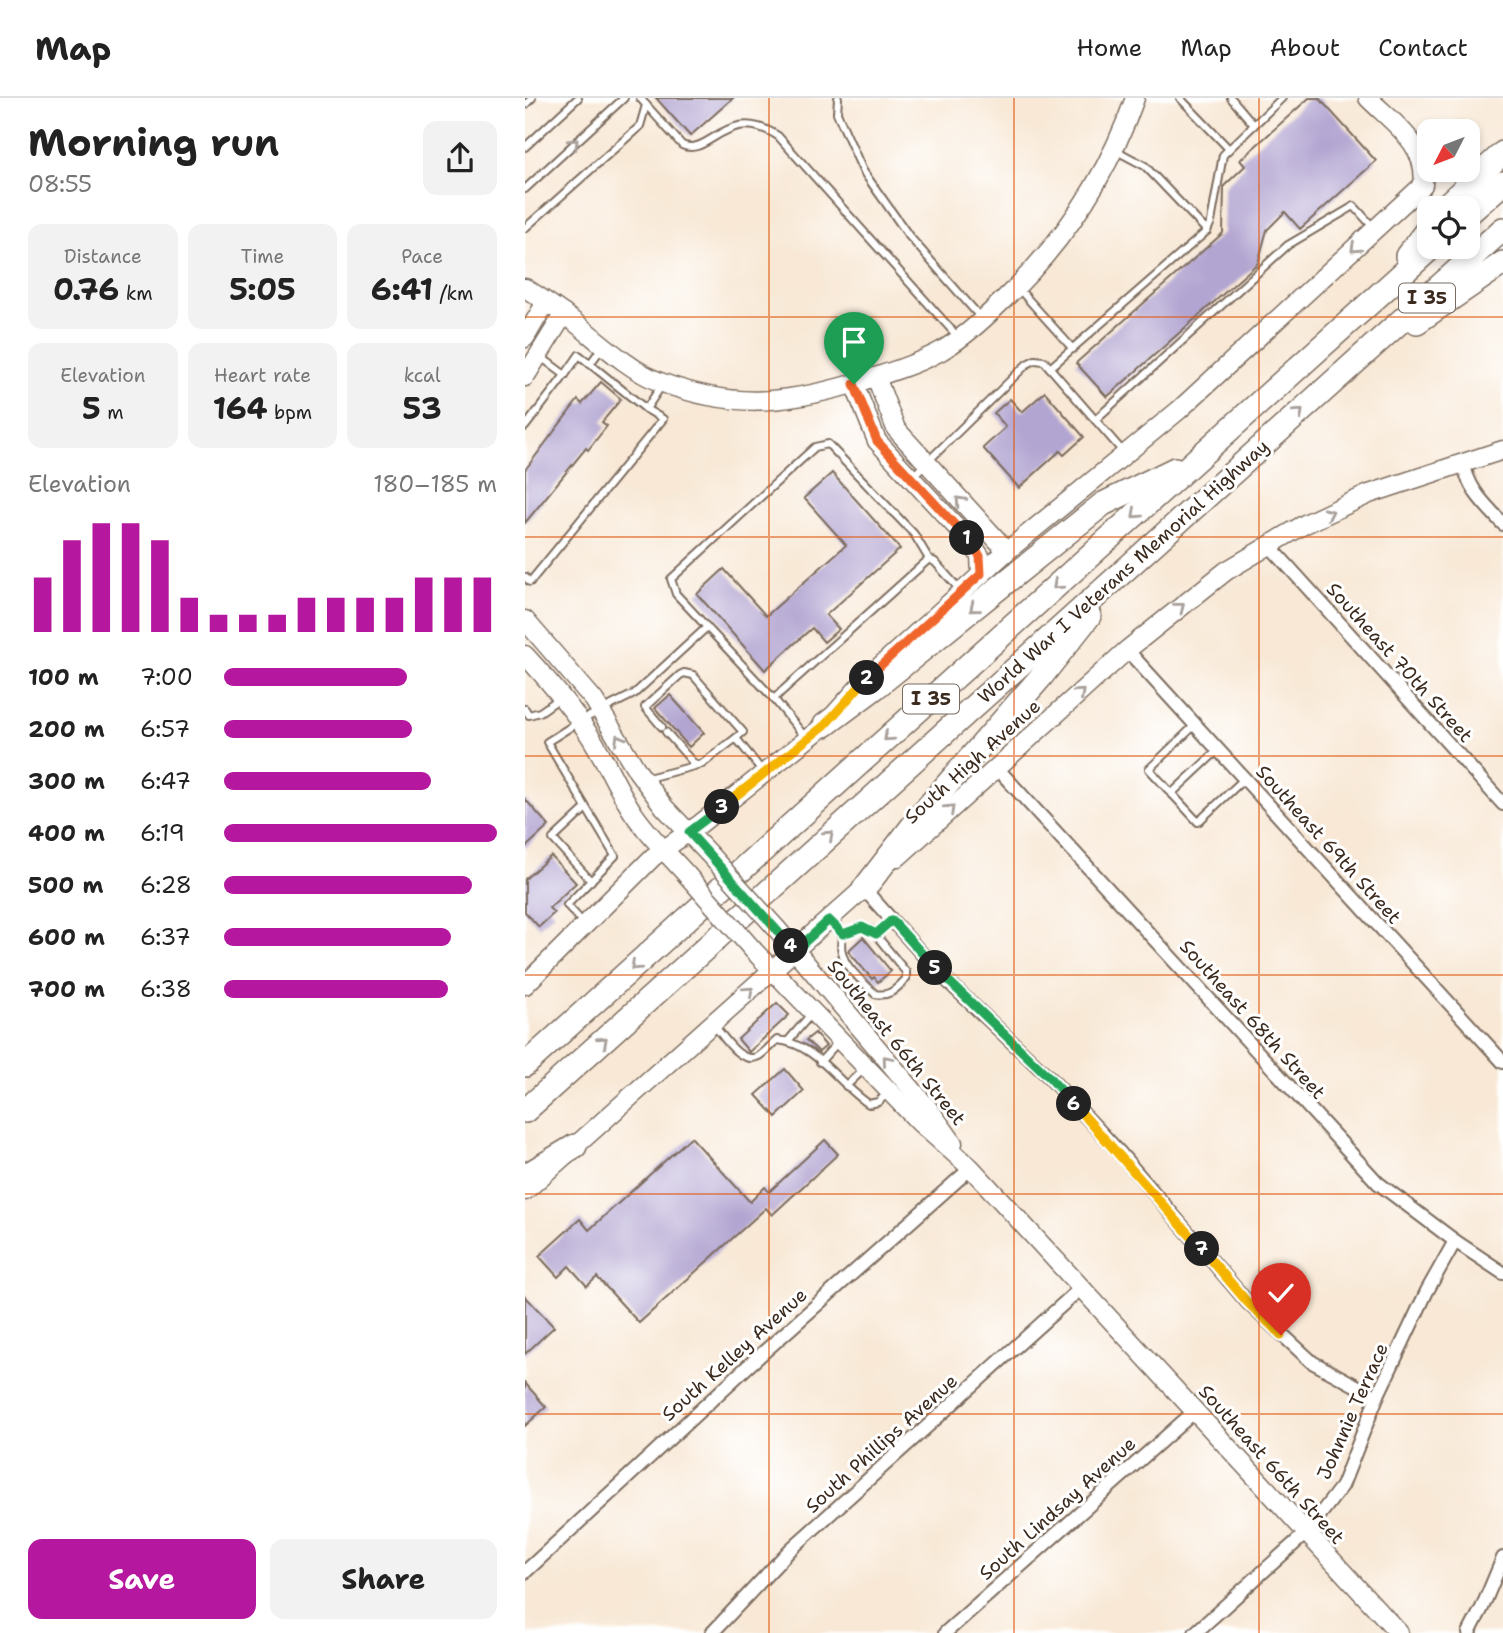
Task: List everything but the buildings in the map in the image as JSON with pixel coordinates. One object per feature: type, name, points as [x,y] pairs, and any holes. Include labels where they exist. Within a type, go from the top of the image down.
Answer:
[{"type":"highway","points":[[1456,196],[1503,153]]},
{"type":"highway","points":[[1480,203],[1503,183]]},
{"type":"highway","name":"World War I Veterans Memorial Highway","points":[[525,1111],[1503,229]]},
{"type":"highway","points":[[1374,300],[1417,243]]},
{"type":"highway","name":"World War I Veterans Memorial Highway","points":[[525,1065],[1419,259]]},
{"type":"highway","points":[[1350,367],[1503,263]]},
{"type":"highway","points":[[817,732],[876,688],[1103,504],[1200,457]]},
{"type":"highway","points":[[864,889],[925,810],[1041,678],[1121,574]]},
{"type":"highway","points":[[525,1176],[575,1146]]},
{"type":"street","points":[[525,288],[646,374],[688,391],[746,402],[808,397],[854,384],[916,363],[960,339],[1017,288],[1069,226],[1088,198],[1135,98]]},
{"type":"street","points":[[525,985],[653,857],[817,732],[867,678],[981,574],[1179,410],[1423,185],[1425,174],[1419,150],[1368,98]]},
{"type":"street","points":[[525,338],[547,302]]},
{"type":"street","points":[[525,377],[564,314]]},
{"type":"street","points":[[876,377],[896,429],[1007,551]]},
{"type":"street","points":[[854,384],[877,441],[972,544],[980,556],[981,574]]},
{"type":"street","name":"South High Avenue","points":[[525,1191],[1127,650],[1226,571],[1305,524],[1369,494],[1503,450]]},
{"type":"street","points":[[1463,462],[1467,481],[1474,492],[1503,524]]},
{"type":"street","name":"Southeast 70th Street","points":[[1269,545],[1503,804]]},
{"type":"street","name":"Southeast 66th Street","points":[[525,620],[569,668],[602,710],[643,779],[664,807],[778,929],[931,1112],[971,1168]]},
{"type":"street","name":"Southeast 69th Street","points":[[1127,650],[1503,1062]]},
{"type":"street","name":"Southeast 66th Street","points":[[525,655],[580,720],[632,811],[754,951],[920,1123],[971,1168],[1398,1633]]},
{"type":"street","name":"Southeast 68th Street","points":[[996,767],[1370,1174],[1401,1202],[1503,1273]]},
{"type":"street","points":[[864,889],[940,974],[1066,1096],[1119,1152],[1248,1303],[1312,1362],[1377,1396]]},
{"type":"street","name":"South Kelley Avenue","points":[[525,1572],[747,1367],[971,1168]]},
{"type":"street","name":"Johnnie Terrace","points":[[1195,1633],[1306,1533],[1342,1486],[1377,1396],[1427,1291],[1455,1241]]},
{"type":"street","name":"South Phillips Avenue","points":[[712,1633],[790,1550],[1082,1287]]},
{"type":"street","name":"South Lindsay Avenue","points":[[945,1633],[1195,1411]]},
{"type":"street","points":[[1469,1633],[1503,1558]]},
{"type":"lane","points":[[525,105],[532,98]]},
{"type":"lane","points":[[525,148],[578,98]]},
{"type":"lane","points":[[525,189],[624,98]]},
{"type":"lane","points":[[640,98],[682,145],[689,148],[733,127],[749,124],[765,127],[778,135],[960,339]]},
{"type":"lane","points":[[838,98],[837,113],[863,172],[909,236],[983,320]]},
{"type":"lane","points":[[1180,98],[1229,149]]},
{"type":"lane","points":[[1231,98],[1255,125]]},
{"type":"lane","points":[[1050,368],[1207,231],[1223,155],[1280,99]]},
{"type":"lane","points":[[525,228],[640,126],[646,105]]},
{"type":"lane","points":[[1113,149],[1145,166],[1207,231]]},
{"type":"lane","points":[[1095,420],[1288,245],[1354,206],[1375,229]]},
{"type":"lane","points":[[1017,288],[1073,349]]},
{"type":"lane","points":[[590,364],[603,345]]},
{"type":"lane","points":[[539,355],[565,374]]},
{"type":"lane","points":[[525,427],[579,355],[646,410],[663,419],[530,582],[525,577]]},
{"type":"lane","points":[[910,478],[1027,364],[1035,360],[1044,361],[1125,454]]},
{"type":"lane","points":[[646,410],[663,383]]},
{"type":"lane","points":[[817,732],[774,699],[676,594],[671,579],[815,447],[828,444],[914,534],[929,559],[935,562],[962,592]]},
{"type":"lane","points":[[774,699],[929,559]]},
{"type":"lane","points":[[585,926],[567,905],[615,856],[547,742],[580,720],[634,694],[707,627]]},
{"type":"lane","points":[[643,779],[696,766],[702,764],[743,732],[689,673],[680,675],[645,707],[696,766]]},
{"type":"lane","points":[[525,709],[529,715],[540,712],[562,696]]},
{"type":"lane","points":[[1195,725],[1149,769],[1171,794],[1198,822],[1244,779]]},
{"type":"lane","points":[[736,738],[764,774]]},
{"type":"lane","points":[[1171,794],[1218,750]]},
{"type":"lane","points":[[586,809],[553,839],[591,881]]},
{"type":"lane","points":[[829,920],[843,934]]},
{"type":"lane","points":[[876,934],[892,920]]},
{"type":"lane","points":[[862,927],[876,934],[906,972],[906,979],[892,993],[883,996],[875,994],[843,960],[839,946],[843,934],[862,927]]},
{"type":"lane","points":[[788,1041],[813,1012]]},
{"type":"lane","points":[[713,1024],[740,1055],[749,1059],[758,1057],[777,1040],[788,1041],[801,1046],[869,1104],[878,1102],[890,1092]]},
{"type":"lane","points":[[820,1062],[841,1040]]},
{"type":"lane","points":[[846,1086],[866,1067]]},
{"type":"route","points":[[854,384],[877,441],[972,544],[980,556],[981,574],[867,678],[825,725],[689,832],[795,951],[829,920],[843,934],[862,927],[876,934],[892,920],[940,974],[1049,1077],[1119,1152],[1248,1303],[1281,1335]]}]
